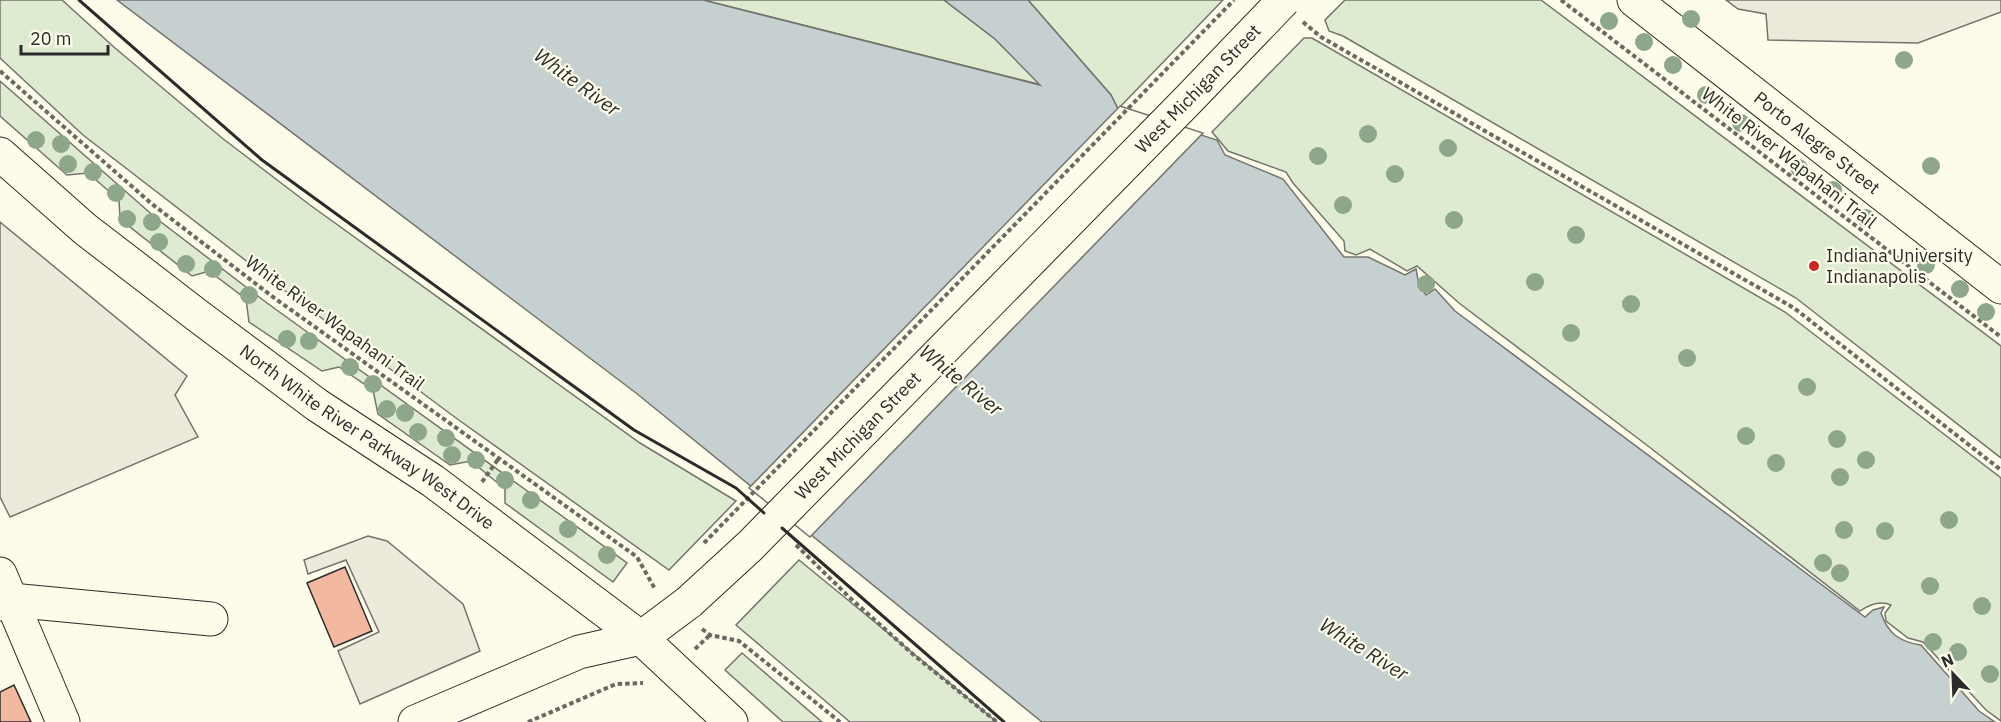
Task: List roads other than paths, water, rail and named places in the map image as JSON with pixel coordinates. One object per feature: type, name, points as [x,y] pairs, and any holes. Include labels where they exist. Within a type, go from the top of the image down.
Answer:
[{"type":"main road","name":"Porto Alegre Street","points":[[1634,0],[2001,287]]},
{"type":"main road","name":"West Michigan Street","points":[[415,722],[579,652],[641,638],[689,602],[758,538],[1189,99],[1289,7]]},
{"type":"main road","name":"North White River Parkway West Drive","points":[[0,154],[85,229],[198,316],[317,405],[433,481],[641,638],[731,722]]},
{"type":"main road","points":[[4,593],[211,619]]},
{"type":"main road","points":[[4,593],[60,714]]},
{"type":"water","name":"White River","points":[[117,0],[703,0],[1040,85],[995,39],[944,0],[1028,0],[1111,95],[1118,109],[1217,140],[1225,155],[1283,179],[1344,257],[1368,257],[1405,275],[1416,269],[1419,285],[1426,295],[1435,289],[1455,311],[1865,617],[1873,610],[1884,607],[1881,613],[1891,632],[1907,642],[1921,645],[1979,711],[1995,722],[1042,722],[636,393]]},
{"type":"place","name":"Indiana University Indianapolis","points":[[1814,266]]}]
